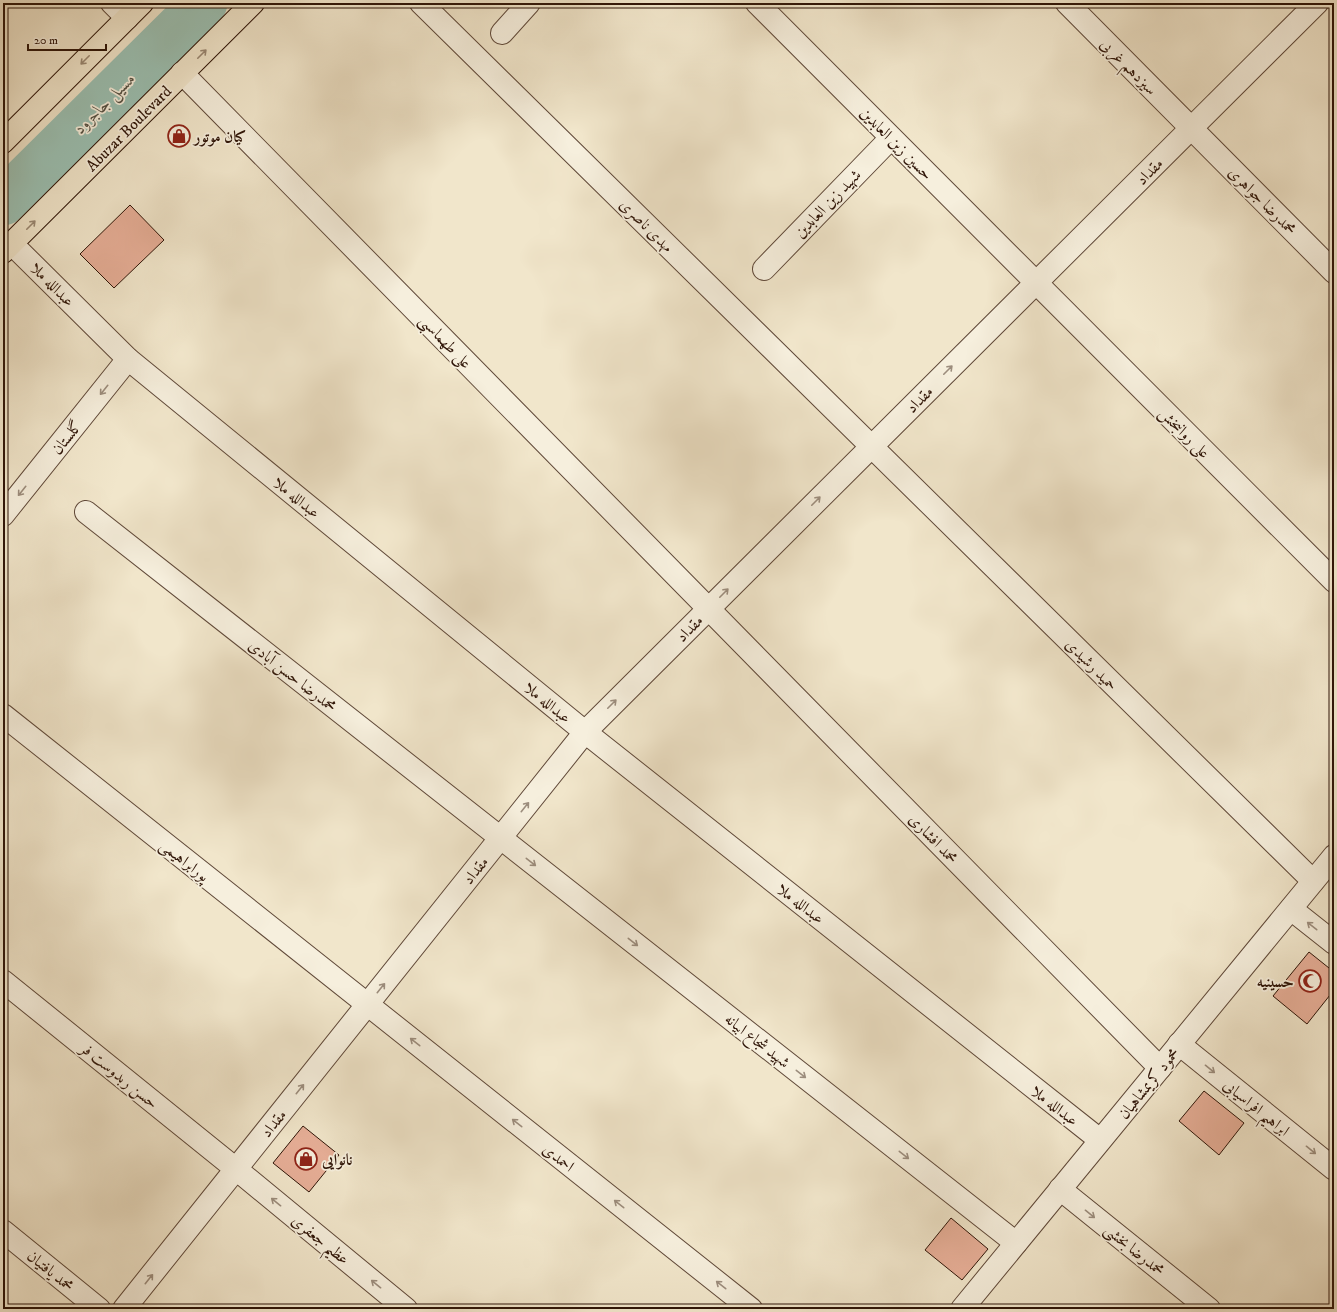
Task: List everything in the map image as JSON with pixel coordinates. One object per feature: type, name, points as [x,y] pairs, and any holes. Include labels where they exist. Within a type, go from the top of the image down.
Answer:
[{"type":"main road","name":"Abuzar Boulevard","points":[[7,248],[253,3]]},
{"type":"main road","points":[[3,142],[134,10]]},
{"type":"street","points":[[112,3],[134,10]]},
{"type":"street","name":"مهدی ناصری","points":[[421,3],[872,446]]},
{"type":"street","points":[[502,33],[529,3]]},
{"type":"street","name":"حسین زین العابدین","points":[[757,3],[1036,282]]},
{"type":"street","name":"سیزدهم غربی","points":[[1066,3],[1191,128]]},
{"type":"street","name":"مقداد","points":[[124,1309],[585,732],[1317,3]]},
{"type":"street","name":"علی طهماسبی","points":[[182,73],[709,609]]},
{"type":"street","name":"محمدرضا جواهری","points":[[1191,128],[1334,272]]},
{"type":"street","name":"شهید زین العابدین","points":[[764,269],[891,138]]},
{"type":"street","name":"عبدالله ملا","points":[[7,248],[128,359],[585,732],[1100,1140]]},
{"type":"street","name":"علی روانبخش","points":[[1036,282],[1334,581]]},
{"type":"street","name":"گلستان","points":[[4,513],[128,359]]},
{"type":"street","name":"حمید رشیدی","points":[[872,446],[1313,881]]},
{"type":"street","name":"محمدرضا حسن آبادی","points":[[86,512],[500,838]]},
{"type":"street","name":"محمد افشاری","points":[[709,609],[1160,1068]]},
{"type":"street","name":"پورابراهیمی","points":[[3,715],[367,1004]]},
{"type":"street","name":"شهید شجاع ابیانه","points":[[500,838],[1016,1243]]},
{"type":"street","name":"محمود کریمشاهیان","points":[[962,1309],[1334,856]]},
{"type":"street","points":[[1291,908],[1334,943]]},
{"type":"street","name":"حسن ربدوست فر","points":[[3,981],[236,1169]]},
{"type":"street","name":"احمدی","points":[[367,1004],[751,1309]]},
{"type":"street","name":"ابراهیم افراسیابی","points":[[1179,1044],[1334,1169]]},
{"type":"street","name":"عظیم جعفری","points":[[236,1169],[406,1309]]},
{"type":"street","name":"محمدرضا بخشی","points":[[1060,1189],[1209,1309]]},
{"type":"street","name":"محمد یافتیان","points":[[3,1231],[99,1309]]},
{"type":"building","points":[[130,205],[164,240],[114,288],[80,254]]},
{"type":"building","name":"حسینیه","points":[[1309,952],[1334,972],[1334,990],[1307,1024],[1273,996]]},
{"type":"building","points":[[1204,1091],[1244,1123],[1219,1155],[1179,1121]]},
{"type":"building","name":"نانوایی","points":[[303,1126],[339,1155],[309,1192],[273,1163]]},
{"type":"building","points":[[951,1218],[988,1249],[962,1280],[925,1250]]},
{"type":"waterway","name":"مسیل جاجرود","points":[[3,202],[204,3]]},
{"type":"place","name":"کیان موتور","points":[[179,136]]},
{"type":"place","name":"حسینیه","points":[[1310,981]]},
{"type":"place","name":"نانوایی","points":[[306,1159]]}]
